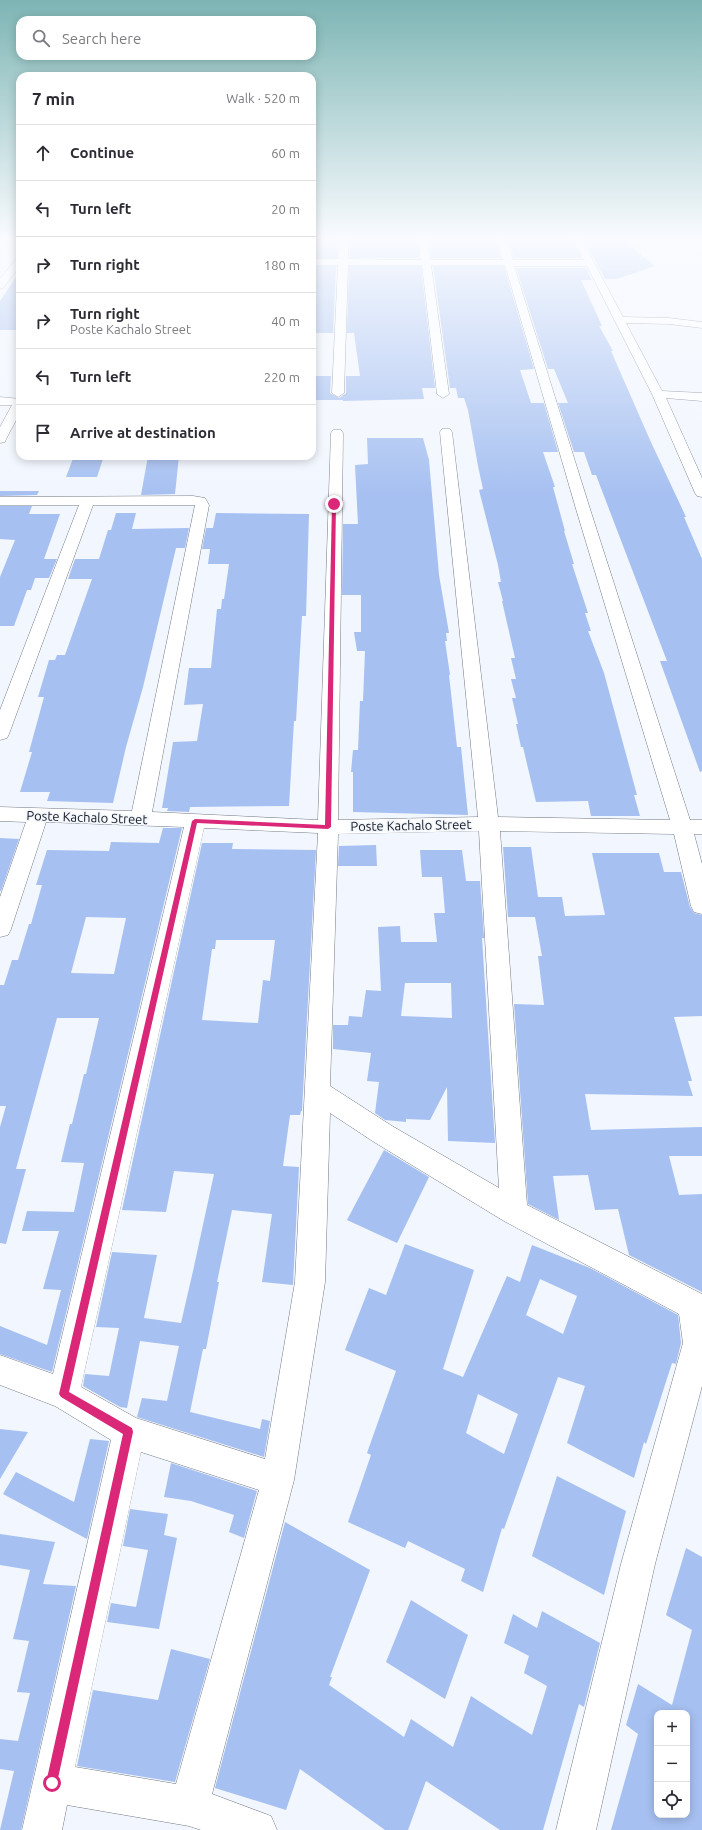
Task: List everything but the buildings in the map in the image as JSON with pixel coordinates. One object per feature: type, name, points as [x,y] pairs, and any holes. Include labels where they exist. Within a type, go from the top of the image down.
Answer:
[{"type":"street","points":[[338,393],[341,325]]},
{"type":"street","points":[[434,325],[443,394]]},
{"type":"street","points":[[528,325],[682,826],[702,906]]},
{"type":"street","points":[[623,325],[658,394],[702,493]]},
{"type":"street","points":[[658,394],[684,397],[702,397]]},
{"type":"street","points":[[0,401],[16,402]]},
{"type":"street","points":[[0,439],[16,411]]},
{"type":"street","points":[[446,432],[489,824],[514,1212]]},
{"type":"street","points":[[189,1806],[278,1480],[310,1282],[328,827],[337,433]]},
{"type":"street","points":[[0,501],[193,500],[200,501],[202,505],[141,818]]},
{"type":"street","points":[[0,734],[87,501]]},
{"type":"street","name":"Poste Kachalo Street","points":[[0,814],[141,818],[328,827],[489,824],[702,827]]},
{"type":"street","points":[[0,929],[38,815]]},
{"type":"street","points":[[64,1394],[195,821]]},
{"type":"street","points":[[317,1091],[383,1134],[514,1212],[698,1308],[698,1343],[638,1564],[576,1830]]},
{"type":"street","points":[[0,1370],[64,1394],[129,1432],[278,1480]]},
{"type":"street","points":[[42,1830],[129,1432]]},
{"type":"street","points":[[52,1783],[189,1806],[257,1830]]},
{"type":"route","points":[[52,1783],[129,1432],[64,1394],[195,821],[328,827],[334,504]]}]
